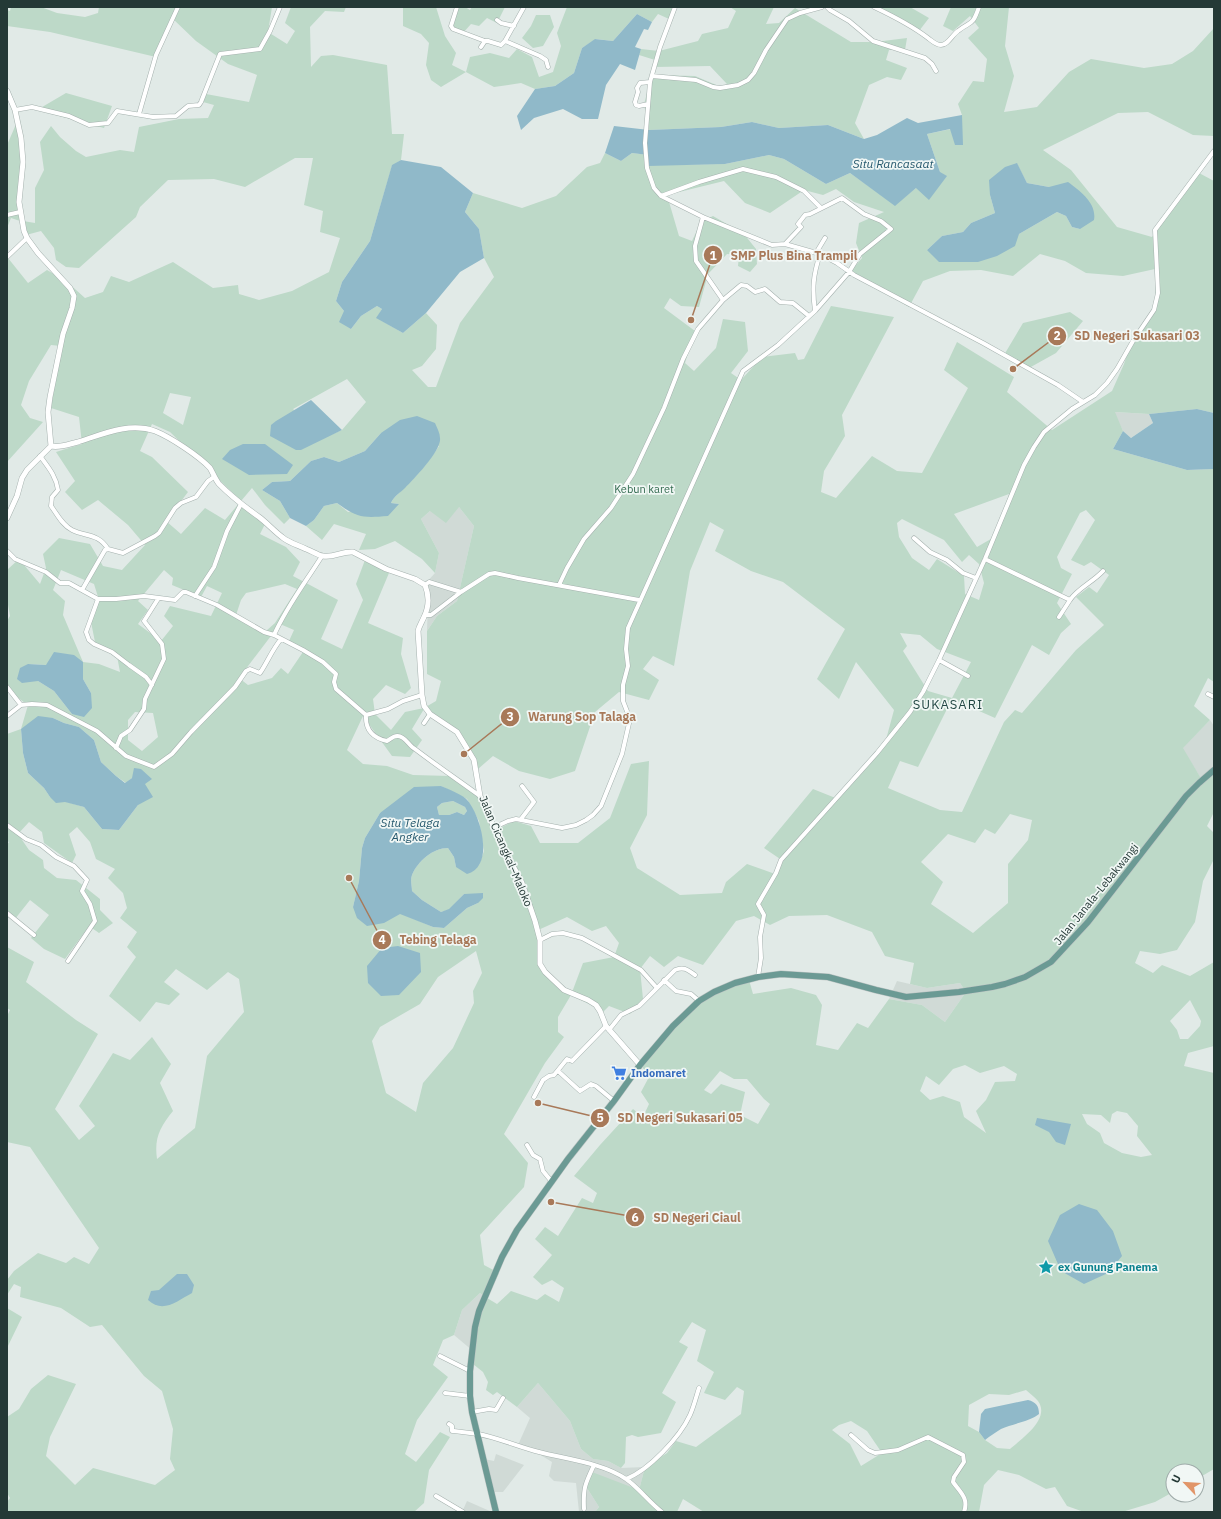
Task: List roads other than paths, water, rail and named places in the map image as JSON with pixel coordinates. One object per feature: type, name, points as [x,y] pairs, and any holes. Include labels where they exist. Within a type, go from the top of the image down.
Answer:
[{"type":"main road","name":"Jalan Janala–Lebakwangi","points":[[496,1512],[472,1412],[470,1396],[470,1371],[475,1327],[479,1310],[502,1257],[517,1230],[640,1065],[674,1026],[699,1001],[714,992],[758,977],[781,974],[828,977],[876,990],[906,996],[959,992],[992,987],[1025,977],[1051,962],[1073,940],[1186,796],[1199,782],[1214,770]]},
{"type":"street","points":[[139,114],[156,55],[178,7]]},
{"type":"street","points":[[15,110],[32,107],[69,116],[89,125],[108,123],[117,110],[153,117],[176,116],[188,106],[199,105],[220,54],[260,49],[270,31],[280,7]]},
{"type":"street","points":[[457,7],[451,26],[453,29],[485,41],[501,45],[505,41],[524,7]]},
{"type":"street","points":[[675,7],[660,47],[650,82],[645,143],[647,168],[654,188],[661,196],[703,218],[772,245],[785,244],[818,253],[837,263],[849,272],[983,343],[1058,385],[1083,402]]},
{"type":"street","points":[[652,76],[696,80],[713,87],[720,88],[738,85],[748,80],[754,73],[766,50],[787,19],[800,12],[822,7]]},
{"type":"street","points":[[827,7],[849,21],[873,41],[925,58],[932,64],[936,71]]},
{"type":"street","points":[[874,7],[909,25],[940,45],[946,44],[956,32],[972,24],[979,7]]},
{"type":"street","points":[[497,20],[501,23],[514,26]]},
{"type":"street","points":[[481,48],[485,41]]},
{"type":"street","points":[[505,41],[540,56],[546,60],[548,67]]},
{"type":"street","points":[[648,104],[639,106],[636,105],[635,102],[638,92],[637,88],[640,83],[650,82]]},
{"type":"street","points":[[7,91],[15,110],[21,138],[23,162],[19,194],[20,212],[24,231],[27,238],[38,253],[70,288],[74,296],[72,308],[63,334],[50,397],[48,412],[51,446]]},
{"type":"street","points":[[758,977],[761,958],[760,937],[764,915],[758,904],[782,860],[877,753],[910,712],[923,692],[985,559],[1024,466],[1034,447],[1044,432],[1095,394],[1107,383],[1154,310],[1158,293],[1155,230],[1214,151]]},
{"type":"street","points":[[661,196],[699,182],[743,169],[776,178],[790,184],[804,191],[821,208]]},
{"type":"street","points":[[495,827],[508,821],[521,819],[562,828],[576,825],[586,820],[601,806],[622,754],[630,719],[623,701],[623,685],[628,666],[626,650],[628,628],[639,600],[743,371],[778,345],[810,316],[849,272],[860,254],[891,229],[881,221],[864,214],[842,198],[805,215],[798,224],[801,226],[785,244]]},
{"type":"street","points":[[7,216],[20,212]]},
{"type":"street","points":[[703,218],[695,246],[696,261],[723,300]]},
{"type":"street","points":[[7,256],[27,238]]},
{"type":"street","points":[[815,311],[812,290],[814,272],[818,253],[825,238]]},
{"type":"street","points":[[559,585],[584,539],[611,508],[632,474],[664,408],[683,359],[698,329],[723,300],[740,285],[747,286],[755,292],[765,289],[780,302],[793,302],[810,316]]},
{"type":"street","points":[[7,518],[17,496],[22,478],[30,466],[51,446],[63,446],[115,430],[128,428],[141,428],[168,437],[200,459],[210,469],[214,477],[241,504],[282,537],[322,556],[330,557],[347,551],[353,552],[386,569],[415,579],[425,585],[428,598],[425,615],[418,626],[422,695],[424,706],[430,714],[424,723]]},
{"type":"street","points":[[40,456],[54,474],[54,479],[58,490],[52,497],[51,506],[62,522],[72,530],[98,538],[104,542],[108,549],[123,553],[155,536],[175,508],[196,497],[208,481],[214,477]]},
{"type":"street","points":[[195,596],[214,567],[227,531],[241,504]]},
{"type":"street","points":[[914,538],[930,552],[947,560],[963,573],[976,578]]},
{"type":"street","points":[[82,590],[105,550],[108,549]]},
{"type":"street","points":[[7,551],[15,559],[46,572],[60,582],[69,583],[98,599],[144,596],[175,600],[183,592],[186,592],[217,605],[264,632],[274,635],[323,662],[336,674],[334,682],[336,689],[366,715],[367,728],[372,735],[380,740],[387,741],[394,736],[403,737],[412,748],[480,796]]},
{"type":"street","points":[[274,635],[283,615],[322,556]]},
{"type":"street","points":[[985,559],[1070,600]]},
{"type":"street","points":[[1059,617],[1073,596],[1097,578],[1103,571]]},
{"type":"street","points":[[425,615],[430,615],[440,609],[461,592],[489,574],[495,573],[639,600]]},
{"type":"street","points":[[425,585],[429,582],[461,592]]},
{"type":"street","points":[[98,599],[86,632],[89,640],[94,644],[112,652],[129,664],[146,677],[152,685]]},
{"type":"street","points":[[116,748],[121,736],[130,730],[144,709],[146,699],[164,659],[162,644],[144,621],[158,599]]},
{"type":"street","points":[[7,716],[21,705],[47,705],[96,731],[126,756],[154,767],[172,754],[191,732],[235,687],[246,671],[250,669],[260,673],[271,657],[272,650],[281,639]]},
{"type":"street","points":[[939,660],[968,676]]},
{"type":"street","points":[[7,687],[21,705]]},
{"type":"street","points":[[1208,694],[1214,697]]},
{"type":"street","points":[[366,715],[388,709],[403,701],[422,695]]},
{"type":"street","name":"Jalan Cicangkal–Maloko","points":[[430,714],[457,732],[469,750],[476,765],[480,796],[522,882],[535,920],[540,940],[540,964],[545,972],[564,990],[596,1005],[608,1028],[640,1065]]},
{"type":"street","points":[[521,819],[534,802],[522,786]]},
{"type":"street","points":[[7,826],[26,839],[41,845],[56,857],[74,866],[87,880],[82,891],[90,904],[95,921],[68,961]]},
{"type":"street","points":[[7,913],[34,935]]},
{"type":"street","points":[[540,940],[552,934],[563,933],[582,938],[641,970],[657,988]]},
{"type":"street","points":[[534,1097],[543,1080],[554,1075],[567,1059],[572,1061],[621,1015],[639,1006],[675,970],[686,968],[695,975]]},
{"type":"street","points":[[664,980],[676,991],[691,994],[699,1001]]},
{"type":"street","points":[[558,1071],[580,1091],[591,1084],[596,1086],[614,1101]]},
{"type":"street","points":[[527,1145],[533,1155],[540,1159],[543,1165],[543,1171],[552,1182]]},
{"type":"street","points":[[440,1356],[470,1371]]},
{"type":"street","points":[[626,1479],[636,1475],[661,1454],[672,1441],[687,1420],[699,1388]]},
{"type":"street","points":[[445,1393],[470,1396]]},
{"type":"street","points":[[472,1412],[489,1409],[496,1410],[503,1398]]},
{"type":"street","points":[[449,1424],[452,1426],[452,1430],[454,1431],[478,1434],[539,1452],[594,1465],[626,1479],[639,1490],[652,1505],[662,1512]]},
{"type":"street","points":[[851,1435],[868,1450],[875,1453],[898,1450],[928,1437],[963,1455],[964,1462],[954,1477],[953,1482],[962,1492],[965,1499],[966,1504],[964,1512]]},
{"type":"street","points":[[584,1509],[583,1492],[585,1483],[594,1465]]},
{"type":"street","points":[[436,1496],[463,1512]]},
{"type":"water","points":[[637,14],[652,22],[648,30],[644,29],[635,47],[641,49],[635,70],[620,64],[606,85],[598,119],[582,119],[563,109],[534,118],[521,130],[517,116],[535,89],[555,86],[574,73],[582,48],[595,39],[613,41]]},
{"type":"water","name":"Situ Rancasaat","points":[[962,115],[963,145],[955,145],[950,129],[927,134],[940,172],[947,176],[929,200],[916,188],[895,206],[850,173],[826,184],[784,159],[769,155],[725,164],[648,166],[648,155],[632,153],[621,161],[605,153],[614,126],[649,130],[721,127],[752,122],[779,128],[828,125],[864,139],[877,135],[907,118],[918,123]]},
{"type":"water","points":[[401,160],[441,167],[473,193],[465,212],[479,229],[484,258],[460,272],[426,313],[403,333],[376,318],[382,309],[377,306],[361,316],[351,329],[339,322],[344,311],[336,301],[342,282],[370,241],[392,165]]},
{"type":"water","points":[[1017,163],[1027,183],[1049,187],[1068,182],[1087,198],[1093,208],[1094,220],[1080,229],[1072,227],[1066,216],[1057,212],[1019,234],[1015,246],[997,256],[978,262],[939,262],[927,250],[942,236],[963,232],[971,223],[995,213],[990,195],[989,180],[1005,167]]},
{"type":"water","points":[[311,400],[342,430],[301,450],[296,450],[270,436],[271,425]]},
{"type":"water","points":[[1197,409],[1214,413],[1214,469],[1187,470],[1113,449],[1123,431],[1131,438],[1153,423],[1149,414]]},
{"type":"water","points":[[417,416],[435,423],[440,434],[437,450],[427,464],[394,498],[391,503],[399,504],[388,516],[361,516],[350,512],[337,503],[324,506],[314,520],[306,526],[290,518],[280,501],[262,490],[272,482],[290,481],[311,461],[324,457],[339,462],[365,451],[381,433],[400,420]]},
{"type":"water","points":[[243,444],[265,444],[293,465],[287,474],[249,475],[222,459],[230,450]]},
{"type":"water","points":[[54,652],[74,655],[83,662],[83,679],[91,693],[92,708],[84,717],[72,714],[54,691],[38,681],[22,683],[17,679],[20,668],[28,664],[46,665]]},
{"type":"water","points":[[38,716],[53,718],[79,727],[94,740],[101,762],[125,783],[132,778],[134,768],[141,769],[152,779],[145,784],[153,797],[138,805],[119,830],[102,829],[84,807],[65,802],[56,803],[44,788],[28,773],[23,753],[21,729]]},
{"type":"water","name":"Situ Telaga Angker","points":[[441,786],[456,792],[466,799],[473,808],[481,829],[483,852],[481,861],[476,869],[467,874],[456,867],[454,857],[448,848],[437,850],[427,856],[418,865],[411,879],[412,891],[422,900],[441,912],[449,909],[464,894],[483,893],[483,898],[478,903],[467,908],[444,928],[433,927],[400,914],[384,923],[367,926],[357,918],[353,907],[359,881],[362,848],[365,838],[380,813],[414,787]],"holes":[[[453,801],[465,807],[467,811],[464,815],[457,812],[449,815],[439,815],[437,807],[442,803]]]},
{"type":"water","points":[[398,946],[420,953],[421,972],[399,995],[381,996],[368,983],[367,966],[382,948]]},
{"type":"water","points":[[1037,1118],[1071,1124],[1065,1145],[1056,1142],[1049,1132],[1035,1125]]},
{"type":"water","points":[[1079,1204],[1097,1210],[1113,1231],[1122,1256],[1108,1273],[1084,1284],[1061,1271],[1048,1241],[1060,1215]]},
{"type":"water","points":[[177,1274],[187,1274],[194,1285],[192,1293],[170,1305],[165,1306],[159,1306],[148,1300],[151,1291],[159,1290]]},
{"type":"water","points":[[1028,1400],[1036,1405],[1039,1414],[1031,1419],[1001,1429],[985,1440],[979,1432],[981,1414],[985,1409]]},
{"type":"place","name":"SMP Plus Bina Trampil","points":[[691,320]]},
{"type":"place","name":"SD Negeri Sukasari 03","points":[[1013,369]]},
{"type":"place","name":"Warung Sop Talaga","points":[[464,754]]},
{"type":"place","name":"Tebing Telaga","points":[[349,878]]},
{"type":"place","name":"Indomaret","points":[[619,1073]]},
{"type":"place","name":"SD Negeri Sukasari 05","points":[[538,1103]]},
{"type":"place","name":"SD Negeri Ciaul","points":[[551,1202]]},
{"type":"place","name":"ex Gunung Panema","points":[[1046,1267]]},
{"type":"district","name":"SUKASARI","points":[[948,704]]},
{"type":"park label","name":"Kebun karet","points":[[644,489]]}]
